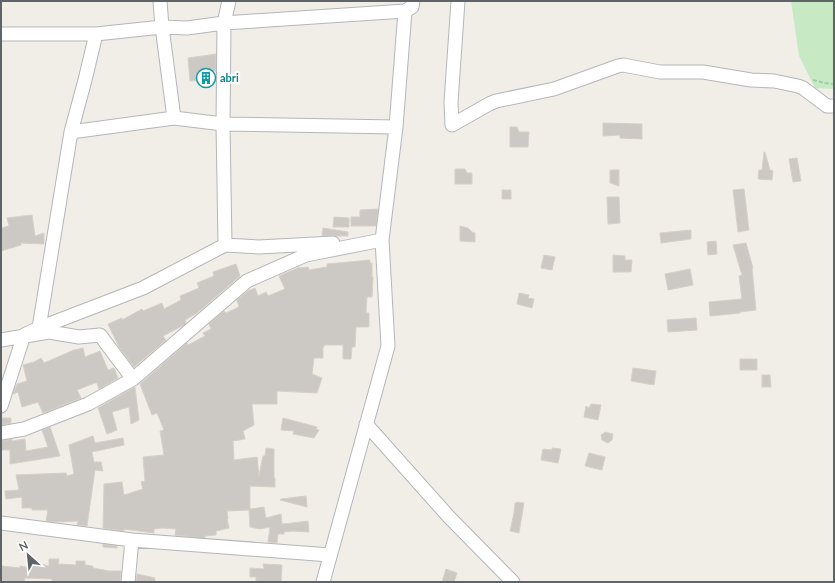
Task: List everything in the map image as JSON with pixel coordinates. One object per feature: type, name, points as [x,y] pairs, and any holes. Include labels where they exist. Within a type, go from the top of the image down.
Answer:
[{"type":"street","points":[[160,1],[174,118]]},
{"type":"street","points":[[225,245],[223,124],[224,23],[229,1]]},
{"type":"street","points":[[458,1],[451,102],[452,125],[496,101],[554,89],[623,65],[660,72],[703,72],[751,80],[774,81],[803,88],[827,106],[834,106]]},
{"type":"street","points":[[1,34],[96,34],[162,27],[187,28],[224,23],[409,6],[382,240],[388,346],[323,582]]},
{"type":"street","points":[[39,328],[71,132],[96,34]]},
{"type":"street","points":[[71,132],[174,118],[223,124],[396,127]]},
{"type":"street","points":[[1,406],[24,335],[143,288],[225,245],[259,247],[382,240]]},
{"type":"street","points":[[1,433],[24,429],[88,404],[133,379],[247,281],[306,255],[382,240]]},
{"type":"street","points":[[1,340],[49,332],[79,337],[100,335],[133,379]]},
{"type":"street","points":[[366,424],[449,518],[513,582]]},
{"type":"street","points":[[1,523],[132,540],[330,555]]},
{"type":"street","points":[[128,582],[132,540]]},
{"type":"green space","points":[[791,1],[834,1],[834,89],[815,88],[799,56]]},
{"type":"building","points":[[216,54],[216,71],[208,72],[209,80],[190,81],[188,58]]},
{"type":"building","points":[[603,123],[642,124],[642,139],[620,138],[620,135],[603,136]]},
{"type":"building","points":[[510,127],[517,127],[519,132],[529,132],[528,147],[510,147]]},
{"type":"building","points":[[764,152],[770,170],[773,171],[772,180],[758,179],[759,170],[762,170]]},
{"type":"building","points":[[797,158],[801,181],[793,182],[789,159]]},
{"type":"building","points":[[455,169],[465,169],[467,173],[472,173],[472,184],[455,184]]},
{"type":"building","points":[[610,170],[619,170],[619,186],[610,183]]},
{"type":"building","points":[[744,189],[749,230],[738,232],[733,190]]},
{"type":"building","points":[[502,190],[511,190],[511,199],[502,199]]},
{"type":"building","points":[[607,197],[619,197],[620,223],[608,224]]},
{"type":"building","points":[[378,209],[376,226],[351,226],[351,217],[360,217],[360,210]]},
{"type":"building","points":[[32,215],[35,236],[44,233],[44,244],[21,243],[21,245],[1,251],[1,228],[9,226],[7,218]]},
{"type":"building","points":[[334,217],[349,218],[349,227],[333,227]]},
{"type":"building","points":[[460,226],[468,228],[475,233],[475,242],[460,241]]},
{"type":"building","points":[[323,228],[348,232],[348,236],[322,236]]},
{"type":"building","points":[[691,230],[691,239],[661,243],[660,233]]},
{"type":"building","points":[[716,241],[717,254],[708,255],[707,242]]},
{"type":"building","points":[[746,243],[753,268],[756,310],[710,316],[709,302],[742,299],[739,276],[742,275],[733,245]]},
{"type":"building","points":[[544,255],[555,257],[552,270],[541,268]]},
{"type":"building","points":[[613,255],[625,256],[625,260],[632,260],[631,272],[613,272]]},
{"type":"building","points":[[370,260],[370,263],[372,263],[373,277],[372,297],[367,297],[366,313],[369,313],[369,327],[356,327],[355,347],[352,347],[351,359],[343,359],[343,345],[324,345],[323,358],[314,358],[312,374],[322,378],[317,393],[277,391],[277,404],[252,404],[254,425],[243,431],[245,439],[233,441],[234,460],[257,457],[259,476],[266,448],[274,449],[275,487],[250,486],[250,509],[264,507],[266,518],[281,514],[282,524],[308,521],[309,532],[284,532],[284,534],[278,534],[277,543],[268,542],[270,527],[260,529],[250,527],[249,510],[227,511],[229,528],[216,531],[216,535],[205,536],[205,538],[175,535],[176,529],[154,529],[154,533],[103,528],[104,484],[122,482],[124,495],[143,489],[141,482],[145,481],[143,457],[164,455],[160,431],[164,430],[157,413],[152,415],[140,384],[187,343],[188,345],[205,336],[203,333],[211,329],[209,324],[224,311],[226,313],[239,307],[237,300],[248,291],[255,288],[258,296],[266,292],[268,296],[285,289],[279,276],[300,267],[308,267],[309,270],[327,267],[327,264]]},
{"type":"building","points":[[236,264],[240,276],[197,313],[185,320],[186,323],[184,325],[163,336],[166,340],[134,367],[119,347],[108,324],[122,318],[122,320],[142,309],[143,311],[162,303],[164,309],[181,300],[180,296],[199,288],[197,283],[214,276],[213,272]]},
{"type":"building","points":[[690,269],[693,285],[668,290],[665,274]]},
{"type":"building","points":[[519,293],[529,295],[528,298],[534,299],[532,308],[517,304]]},
{"type":"building","points":[[696,318],[697,330],[668,332],[667,320]]},
{"type":"building","points":[[83,348],[85,357],[100,351],[108,370],[114,368],[118,378],[99,389],[97,383],[95,383],[77,390],[81,398],[43,413],[38,402],[22,407],[18,392],[13,394],[17,384],[27,381],[23,365],[41,358],[44,363],[74,350]]},
{"type":"building","points":[[740,359],[757,359],[757,370],[740,370]]},
{"type":"building","points":[[633,368],[656,371],[654,385],[631,381]]},
{"type":"building","points":[[762,375],[770,375],[771,387],[762,387]]},
{"type":"building","points":[[135,387],[139,420],[131,424],[129,407],[112,412],[117,430],[107,434],[98,408]]},
{"type":"building","points":[[591,404],[601,405],[598,420],[584,417],[586,406],[589,408]]},
{"type":"building","points":[[1,418],[11,418],[11,423],[1,425]]},
{"type":"building","points":[[283,418],[317,427],[316,429],[319,430],[314,438],[293,434],[294,431],[281,430]]},
{"type":"building","points":[[50,427],[60,456],[10,464],[10,450],[1,450],[1,441],[25,439],[26,451],[48,447],[42,430]]},
{"type":"building","points":[[605,432],[613,434],[612,440],[608,443],[602,440],[601,435]]},
{"type":"building","points":[[93,436],[95,443],[123,438],[124,445],[92,452],[94,462],[101,462],[103,471],[95,470],[87,526],[77,525],[78,521],[46,521],[48,510],[32,510],[32,508],[22,508],[22,497],[6,499],[5,491],[19,490],[16,475],[66,473],[67,476],[74,474],[69,445]]},
{"type":"building","points":[[552,448],[561,449],[558,463],[541,460],[543,449],[552,450]]},
{"type":"building","points":[[589,453],[605,457],[602,470],[585,466]]},
{"type":"building","points":[[306,496],[307,507],[280,500],[281,499]]},
{"type":"building","points":[[515,503],[524,503],[519,533],[510,531]]},
{"type":"building","points":[[103,544],[117,546],[117,548],[103,547]]},
{"type":"building","points":[[49,559],[59,559],[58,564],[76,565],[76,561],[85,561],[85,565],[93,566],[93,568],[109,571],[121,571],[120,582],[52,582],[52,579],[25,578],[24,582],[1,581],[2,566],[20,568],[20,566],[30,568],[31,562],[49,566]]},
{"type":"building","points":[[263,564],[282,565],[281,582],[256,582],[256,577],[250,577],[250,568],[264,569]]},
{"type":"building","points":[[446,569],[457,573],[454,582],[442,582]]},
{"type":"building","points":[[137,574],[155,578],[155,582],[136,582]]},
{"type":"place","name":"abri","points":[[206,78]]}]
